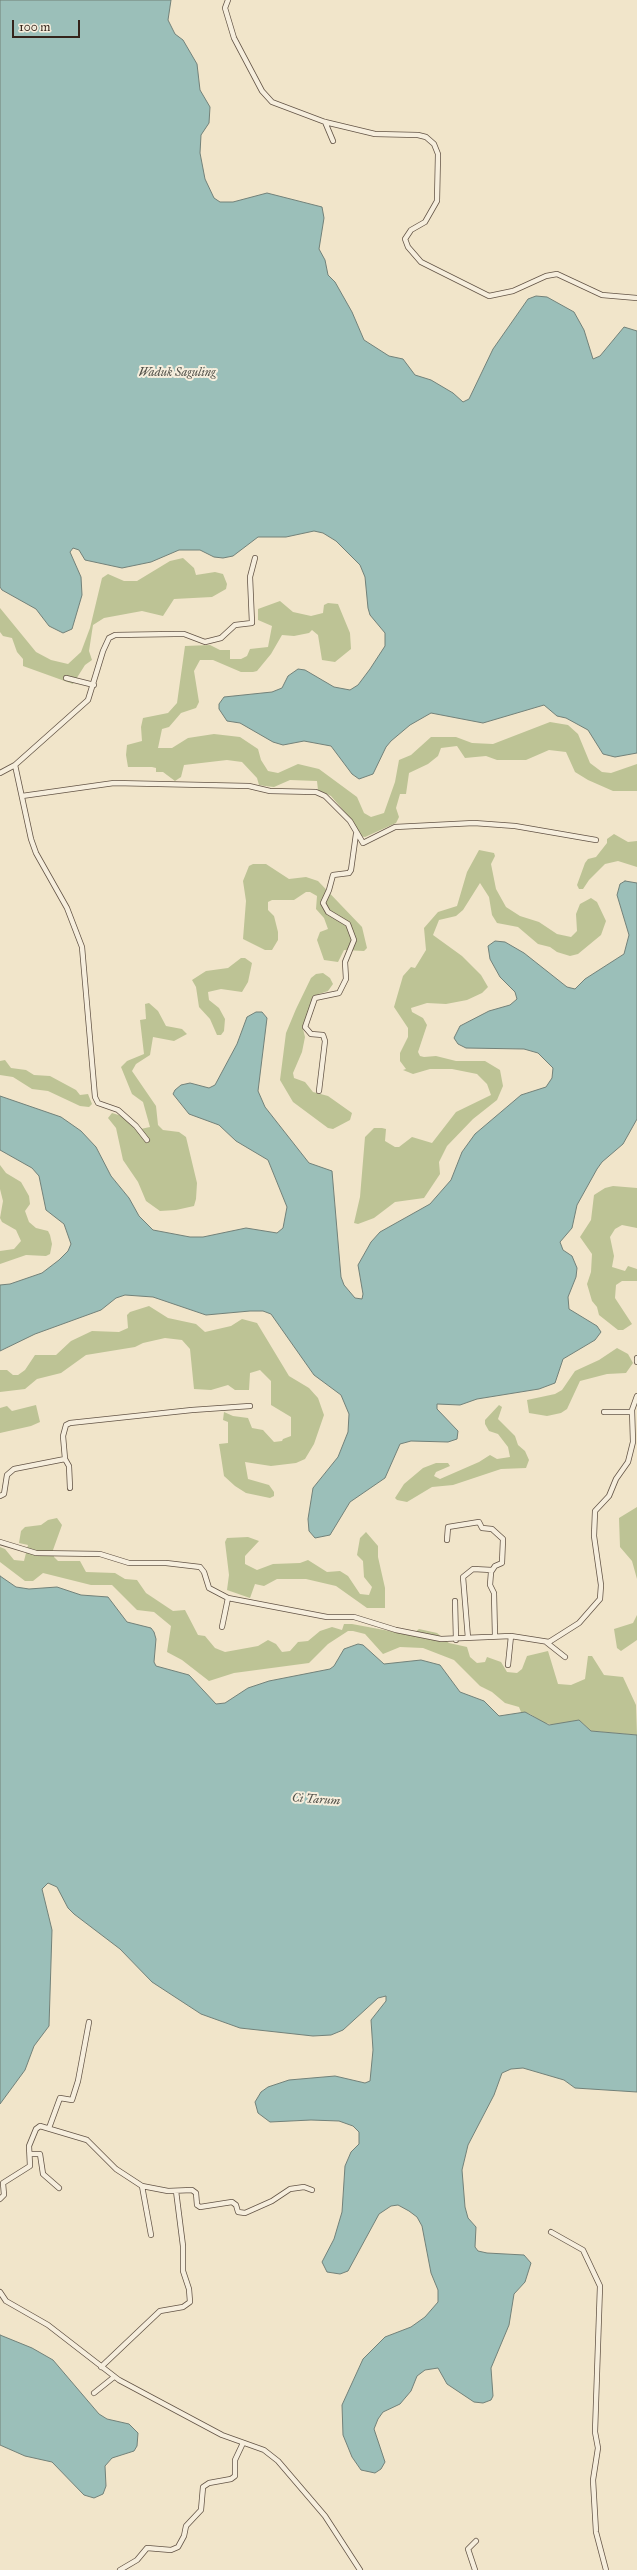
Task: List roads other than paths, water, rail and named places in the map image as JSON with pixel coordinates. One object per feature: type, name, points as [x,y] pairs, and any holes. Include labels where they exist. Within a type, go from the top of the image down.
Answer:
[{"type":"street","points":[[228,0],[225,8],[234,38],[268,100],[325,122],[375,134],[418,135],[426,137],[434,144],[438,154],[437,201],[428,218],[411,230],[405,239],[411,251],[426,266],[489,296],[513,291],[546,276],[557,274],[602,295],[637,298]]},
{"type":"street","points":[[325,122],[333,141]]},
{"type":"street","points":[[0,773],[15,764],[86,702],[94,685],[105,644],[115,635],[179,634],[205,642],[221,638],[235,625],[252,623],[250,577],[255,558]]},
{"type":"street","points":[[66,678],[94,685]]},
{"type":"street","points":[[15,764],[28,827],[36,853],[67,908],[82,947],[95,1097],[98,1103],[118,1110],[147,1140]]},
{"type":"street","points":[[22,796],[114,783],[249,786],[270,791],[316,792],[332,802],[350,821],[361,842],[365,843],[395,827],[487,823],[596,840]]},
{"type":"street","points":[[319,1091],[325,1040],[323,1035],[311,1034],[305,1027],[315,998],[338,994],[346,979],[345,962],[353,942],[352,933],[345,922],[328,912],[323,902],[329,890],[333,875],[349,873],[351,870],[356,834]]},
{"type":"street","points":[[0,1542],[36,1553],[100,1554],[129,1563],[166,1563],[200,1567],[204,1570],[209,1588],[228,1598],[327,1617],[354,1617],[396,1630],[456,1640],[511,1636],[546,1642],[557,1638],[579,1623],[600,1599],[601,1585],[594,1536],[595,1513],[609,1496],[616,1479],[628,1462],[633,1442],[631,1412],[637,1396]]},
{"type":"street","points":[[70,1488],[69,1466],[65,1459],[63,1436],[66,1425],[70,1423],[192,1410],[250,1406]]},
{"type":"street","points":[[604,1412],[631,1412]]},
{"type":"street","points":[[0,1496],[4,1495],[7,1475],[14,1469],[65,1459]]},
{"type":"street","points":[[447,1540],[448,1527],[479,1522],[482,1528],[496,1532],[504,1541],[502,1565],[495,1566],[492,1570],[490,1585],[494,1593],[495,1636]]},
{"type":"street","points":[[468,1638],[463,1577],[473,1569],[492,1570]]},
{"type":"street","points":[[222,1628],[228,1598]]},
{"type":"street","points":[[455,1601],[456,1640]]},
{"type":"street","points":[[508,1665],[511,1636]]},
{"type":"street","points":[[546,1642],[564,1657]]},
{"type":"street","points":[[49,2128],[60,2098],[72,2100],[78,2081],[90,2022]]},
{"type":"street","points":[[0,2199],[4,2195],[3,2183],[28,2168],[30,2154],[29,2146],[36,2129],[40,2126],[87,2140],[121,2173],[142,2186],[194,2191],[198,2207],[232,2202],[240,2213],[267,2204],[290,2189],[304,2187],[312,2190]]},
{"type":"street","points":[[30,2154],[40,2154],[42,2174],[60,2188]]},
{"type":"street","points":[[142,2186],[151,2235]]},
{"type":"street","points":[[101,2367],[160,2312],[183,2307],[190,2302],[189,2289],[183,2271],[182,2228],[176,2190]]},
{"type":"street","points":[[551,2232],[583,2250],[600,2286],[596,2432],[598,2448],[593,2480],[596,2532],[606,2570]]},
{"type":"street","points":[[0,2292],[6,2301],[48,2325],[114,2377],[222,2435],[264,2450],[278,2461],[325,2516],[360,2570]]},
{"type":"street","points":[[94,2393],[114,2377]]},
{"type":"street","points":[[120,2570],[137,2560],[147,2548],[171,2550],[178,2547],[184,2536],[186,2526],[201,2510],[203,2487],[209,2483],[231,2479],[235,2476],[235,2460],[243,2443]]},
{"type":"street","points":[[475,2570],[468,2550],[476,2541]]},
{"type":"water","name":"Waduk Saguling","points":[[0,0],[171,0],[168,20],[175,34],[183,40],[197,64],[200,90],[210,107],[209,123],[201,135],[200,153],[205,179],[214,198],[220,202],[233,202],[267,193],[322,207],[324,218],[319,249],[325,260],[328,275],[335,282],[352,312],[364,340],[389,356],[403,359],[415,375],[431,380],[453,393],[463,402],[469,399],[493,349],[528,299],[536,296],[547,297],[574,312],[584,330],[593,359],[600,356],[624,327],[637,331],[637,753],[615,757],[603,754],[588,730],[566,718],[557,716],[544,705],[483,723],[431,713],[410,725],[391,741],[386,747],[373,774],[359,779],[352,774],[331,746],[304,741],[283,745],[273,742],[240,723],[227,721],[219,709],[219,704],[224,697],[272,692],[282,688],[288,676],[298,669],[305,670],[334,687],[350,690],[358,685],[385,646],[385,633],[370,615],[365,577],[360,565],[336,541],[323,533],[314,531],[286,537],[258,537],[233,556],[223,558],[214,557],[200,550],[179,550],[151,562],[122,568],[85,560],[79,550],[73,548],[70,552],[81,577],[82,595],[72,629],[63,633],[49,626],[36,609],[2,590],[0,587]]},
{"type":"water","points":[[625,881],[637,883],[637,1119],[623,1144],[602,1162],[597,1169],[577,1205],[572,1228],[560,1242],[563,1250],[572,1256],[577,1268],[576,1277],[568,1297],[569,1309],[597,1326],[601,1332],[595,1340],[563,1359],[555,1383],[539,1389],[477,1399],[460,1405],[437,1404],[437,1409],[458,1431],[457,1439],[448,1442],[411,1441],[400,1444],[385,1478],[350,1502],[330,1535],[315,1538],[309,1531],[308,1519],[313,1488],[338,1457],[348,1432],[349,1414],[341,1395],[314,1375],[271,1314],[263,1311],[250,1311],[206,1315],[153,1297],[125,1295],[116,1298],[101,1310],[35,1334],[0,1351],[0,1285],[10,1284],[42,1273],[68,1251],[71,1244],[64,1224],[46,1210],[39,1176],[32,1168],[0,1150],[0,1096],[61,1117],[81,1131],[96,1147],[111,1176],[129,1198],[139,1216],[153,1230],[190,1237],[203,1237],[246,1228],[277,1233],[283,1228],[287,1207],[268,1160],[236,1141],[219,1125],[189,1114],[173,1094],[181,1085],[190,1083],[209,1088],[215,1085],[237,1044],[247,1017],[256,1012],[262,1012],[267,1018],[258,1091],[265,1107],[309,1163],[332,1171],[341,1277],[344,1285],[355,1298],[362,1299],[363,1294],[358,1265],[371,1242],[380,1232],[430,1204],[451,1180],[462,1152],[475,1134],[521,1095],[546,1087],[552,1078],[553,1068],[538,1053],[524,1049],[466,1048],[458,1044],[454,1038],[460,1026],[489,1011],[510,1005],[517,999],[515,992],[500,977],[490,959],[488,946],[495,941],[505,942],[524,953],[567,987],[575,989],[585,979],[624,954],[629,935],[617,895],[620,884]]},
{"type":"water","name":"Ci Tarum","points":[[0,1576],[16,1587],[29,1589],[57,1587],[81,1595],[108,1597],[127,1622],[151,1628],[154,1632],[156,1639],[154,1662],[156,1666],[189,1675],[216,1704],[225,1703],[248,1688],[269,1681],[330,1669],[334,1666],[344,1649],[358,1644],[363,1645],[384,1664],[421,1660],[440,1665],[460,1692],[484,1701],[499,1716],[525,1712],[549,1725],[579,1720],[591,1731],[637,1735],[637,2092],[575,2088],[564,2080],[523,2068],[511,2069],[502,2073],[494,2095],[468,2145],[462,2170],[465,2207],[468,2218],[476,2227],[475,2247],[478,2251],[487,2253],[524,2255],[531,2263],[525,2282],[514,2294],[509,2325],[491,2368],[493,2396],[491,2400],[483,2403],[474,2402],[447,2384],[438,2368],[425,2370],[417,2376],[411,2391],[400,2404],[383,2412],[378,2419],[374,2429],[385,2462],[381,2469],[375,2473],[361,2470],[352,2457],[343,2435],[342,2405],[363,2359],[385,2337],[411,2327],[425,2317],[438,2302],[438,2290],[431,2273],[422,2226],[417,2217],[409,2211],[398,2205],[391,2206],[379,2214],[348,2271],[340,2274],[327,2272],[322,2262],[334,2239],[342,2212],[345,2166],[351,2152],[359,2144],[359,2132],[353,2126],[339,2121],[311,2120],[270,2122],[258,2113],[255,2102],[261,2092],[268,2087],[289,2080],[335,2076],[365,2083],[370,2081],[373,2050],[371,2020],[386,2001],[386,1996],[378,1998],[343,2030],[331,2035],[313,2036],[240,2028],[201,2014],[152,1982],[120,1949],[74,1914],[68,1908],[57,1887],[48,1883],[42,1889],[52,1930],[49,2026],[34,2046],[25,2070],[0,2104]]},
{"type":"water","points":[[0,2335],[32,2348],[53,2360],[99,2414],[107,2419],[129,2424],[138,2433],[137,2446],[134,2451],[112,2458],[105,2466],[106,2486],[103,2494],[94,2498],[84,2495],[52,2462],[25,2456],[0,2445]]}]
